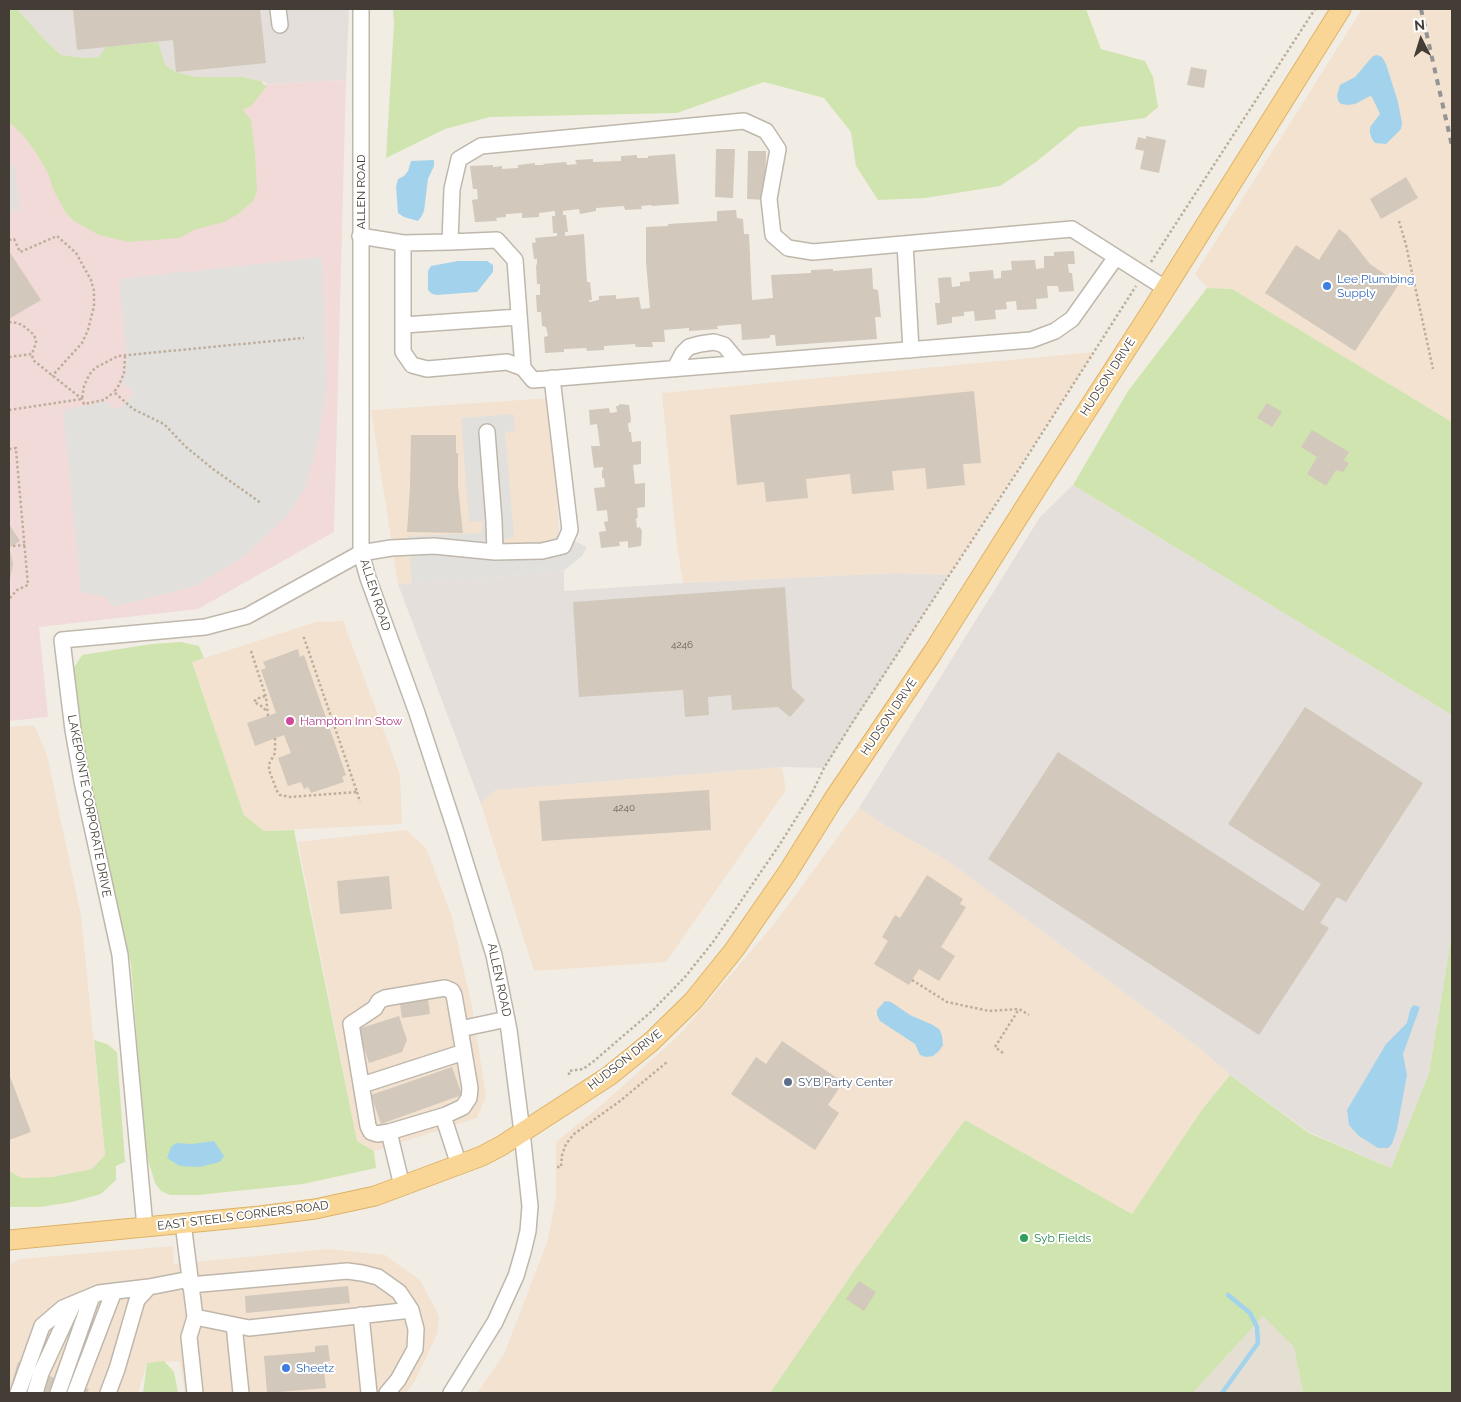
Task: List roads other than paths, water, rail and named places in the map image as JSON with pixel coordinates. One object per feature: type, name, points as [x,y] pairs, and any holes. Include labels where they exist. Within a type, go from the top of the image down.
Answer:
[{"type":"main road","name":"HUDSON DRIVE","points":[[522,1132],[609,1076],[651,1042],[693,1001],[734,950],[933,652],[1341,9]]},
{"type":"main road","name":"EAST STEELS CORNERS ROAD","points":[[9,1240],[315,1209],[375,1196],[460,1165],[501,1146],[522,1132]]},
{"type":"street","points":[[278,9],[280,25]]},
{"type":"street","name":"ALLEN ROAD","points":[[361,9],[361,553],[368,578],[417,713],[494,954],[507,1019],[522,1132]]},
{"type":"street","points":[[450,242],[452,189],[459,159],[481,146],[744,121],[766,131],[778,149],[770,199],[773,235],[788,248],[812,252],[1072,228],[1165,288]]},
{"type":"street","points":[[360,236],[403,243],[497,240],[515,260],[524,368],[533,380],[1031,340],[1055,332],[1072,319],[1116,257]]},
{"type":"street","points":[[403,243],[404,352],[412,365],[428,369],[506,362],[524,368]]},
{"type":"street","points":[[905,244],[911,350]]},
{"type":"street","points":[[404,325],[520,317]]},
{"type":"street","points":[[675,368],[683,353],[689,347],[714,342],[724,345],[739,363]]},
{"type":"street","points":[[361,553],[391,548],[434,546],[494,552],[542,551],[563,546],[570,530],[552,378]]},
{"type":"street","points":[[486,432],[494,521],[494,552]]},
{"type":"street","name":"LAKEPOINTE CORPORATE DRIVE","points":[[145,1227],[120,955],[72,730],[62,640],[205,627],[247,616],[361,553]]},
{"type":"street","points":[[445,988],[452,991],[454,995],[460,1029],[470,1088],[468,1098],[463,1107],[442,1116],[389,1132],[377,1134],[371,1132],[368,1126],[351,1024],[375,1008],[379,1001],[385,998],[445,988]]},
{"type":"street","points":[[460,1029],[507,1019]]},
{"type":"street","points":[[362,1084],[464,1052]]},
{"type":"street","points":[[442,1116],[460,1165]]},
{"type":"street","points":[[389,1132],[402,1186]]},
{"type":"street","points":[[451,1393],[495,1322],[516,1276],[524,1252],[530,1206],[522,1132]]},
{"type":"street","points":[[183,1223],[195,1316],[189,1338],[195,1393]]},
{"type":"street","points":[[18,1393],[42,1326],[63,1308],[92,1296],[190,1282],[347,1271],[378,1277],[399,1292],[411,1310],[416,1329],[415,1349],[398,1380],[387,1393]]},
{"type":"street","points":[[108,1393],[137,1300],[149,1287]]},
{"type":"street","points":[[75,1393],[114,1292]]},
{"type":"street","points":[[58,1393],[92,1296]]},
{"type":"street","points":[[35,1393],[72,1304]]},
{"type":"street","points":[[195,1316],[248,1328],[411,1310]]},
{"type":"street","points":[[361,1315],[369,1393]]},
{"type":"street","points":[[234,1325],[241,1393]]},
{"type":"water","points":[[1373,56],[1382,57],[1386,64],[1398,102],[1402,123],[1401,129],[1386,144],[1375,143],[1370,133],[1370,127],[1380,114],[1372,97],[1370,96],[1355,104],[1348,105],[1341,104],[1338,101],[1337,95],[1340,85],[1355,77]]},
{"type":"water","points":[[434,160],[434,166],[428,179],[424,211],[421,217],[418,221],[404,217],[398,213],[396,187],[398,179],[408,171],[411,161]]},
{"type":"water","points":[[458,261],[487,261],[493,265],[493,272],[477,292],[432,294],[428,290],[428,271],[431,266]]},
{"type":"water","points":[[885,1001],[891,1002],[910,1015],[940,1030],[943,1045],[939,1051],[933,1056],[926,1057],[920,1055],[915,1044],[880,1021],[877,1010]]},
{"type":"water","points":[[1413,1005],[1420,1007],[1403,1054],[1407,1075],[1397,1129],[1392,1144],[1388,1148],[1378,1148],[1359,1136],[1349,1125],[1347,1110],[1386,1044],[1407,1023]]},
{"type":"water","points":[[214,1141],[224,1156],[220,1162],[199,1167],[180,1166],[167,1158],[171,1147],[176,1143],[192,1144]]},
{"type":"waterway","points":[[1222,1393],[1258,1343],[1257,1327],[1250,1313],[1228,1295]]},
{"type":"railway","points":[[1421,9],[1452,146]]},
{"type":"place","name":"Lee Plumbing Supply","points":[[1327,286]]},
{"type":"place","name":"Hampton Inn Stow","points":[[290,721]]},
{"type":"place","name":"SYB Party Center","points":[[788,1082]]},
{"type":"place","name":"Syb Fields","points":[[1024,1238]]},
{"type":"place","name":"Sheetz","points":[[286,1368]]}]
